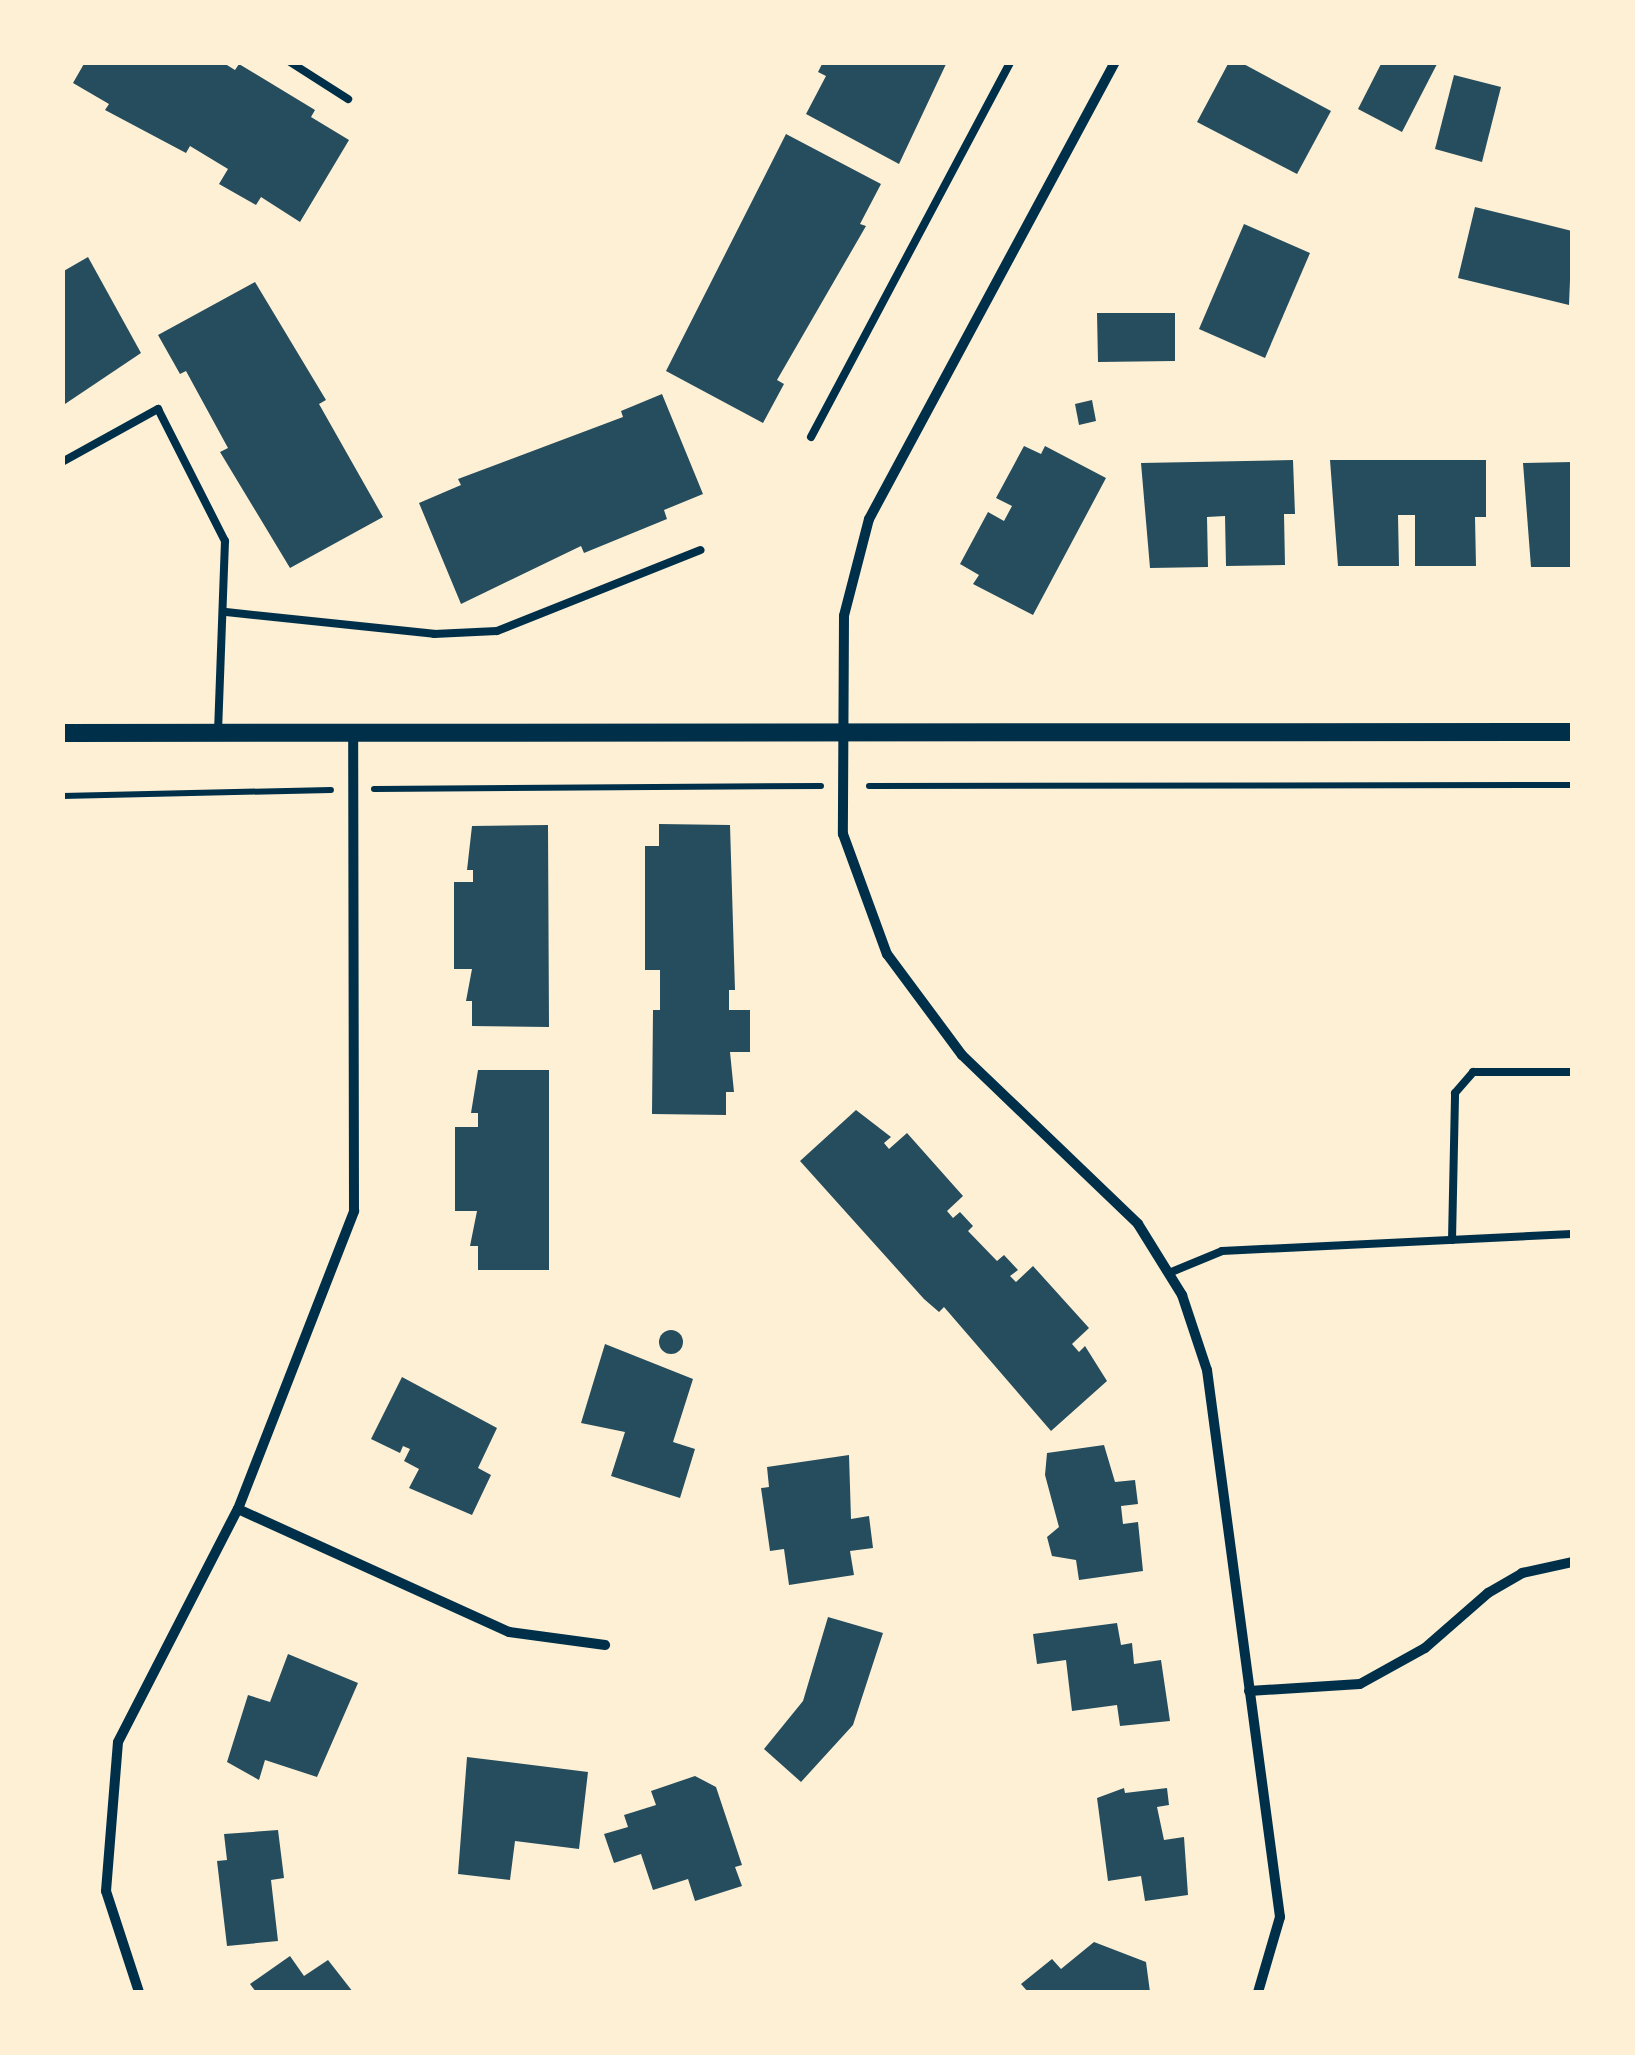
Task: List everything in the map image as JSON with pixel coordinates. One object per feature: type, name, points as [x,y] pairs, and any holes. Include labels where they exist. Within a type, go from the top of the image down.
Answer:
[{"type":"street","points":[[1115,62],[869,519],[844,616],[839,730],[843,834],[887,954],[962,1055],[1138,1224],[1168,1273],[1206,1370],[1280,1917],[1258,1992]]},
{"type":"street","points":[[62,733],[1572,732]]},
{"type":"street","points":[[139,1992],[106,1891],[118,1742],[238,1509],[354,1211],[353,735]]},
{"type":"street","points":[[238,1509],[509,1632],[605,1646]]},
{"type":"street","points":[[1250,1691],[1360,1684],[1426,1648],[1488,1593],[1522,1573],[1572,1562]]},
{"type":"lane","points":[[290,62],[348,99]]},
{"type":"lane","points":[[811,437],[1010,62]]},
{"type":"lane","points":[[62,462],[158,408],[225,541],[226,612],[218,734]]},
{"type":"lane","points":[[226,612],[434,634],[497,630],[701,550]]},
{"type":"lane","points":[[1452,1240],[1455,1093],[1472,1072],[1572,1072]]},
{"type":"lane","points":[[1168,1273],[1222,1252],[1572,1234]]},
{"type":"building","points":[[85,62],[222,62],[235,70],[239,64],[315,110],[311,117],[349,140],[300,222],[261,197],[256,205],[219,184],[228,169],[190,146],[186,153],[105,110],[109,104],[73,83]]},
{"type":"building","points":[[823,62],[947,62],[899,164],[806,114],[826,76],[818,72]]},
{"type":"building","points":[[1229,62],[1240,62],[1331,111],[1297,174],[1197,122]]},
{"type":"building","points":[[1382,62],[1437,64],[1402,132],[1358,109]]},
{"type":"building","points":[[1454,75],[1501,87],[1482,162],[1435,149]]},
{"type":"building","points":[[786,134],[881,184],[860,224],[866,226],[777,380],[784,384],[763,423],[666,371]]},
{"type":"building","points":[[1475,207],[1572,231],[1569,305],[1458,278]]},
{"type":"building","points":[[1244,224],[1310,253],[1265,358],[1199,329]]},
{"type":"building","points":[[88,257],[141,353],[62,406],[62,272]]},
{"type":"building","points":[[255,282],[326,400],[319,404],[383,517],[290,568],[220,452],[228,448],[186,371],[180,374],[158,335]]},
{"type":"building","points":[[1097,313],[1175,313],[1175,361],[1098,362]]},
{"type":"building","points":[[662,394],[703,494],[664,510],[667,519],[584,553],[581,546],[461,604],[419,503],[461,485],[458,479],[623,417],[621,411]]},
{"type":"building","points":[[1092,400],[1096,421],[1079,425],[1075,404]]},
{"type":"building","points":[[1024,446],[1041,454],[1045,446],[1106,478],[1033,615],[973,584],[979,575],[960,564],[988,512],[1004,521],[1012,506],[996,498]]},
{"type":"building","points":[[1293,460],[1295,514],[1284,514],[1285,565],[1226,566],[1225,516],[1207,517],[1208,567],[1150,568],[1141,463]]},
{"type":"building","points":[[1330,460],[1486,460],[1486,517],[1475,517],[1476,566],[1415,566],[1415,515],[1398,515],[1399,566],[1338,566]]},
{"type":"building","points":[[1572,462],[1572,567],[1531,567],[1523,463]]},
{"type":"building","points":[[659,824],[730,825],[735,990],[729,990],[729,1010],[750,1010],[750,1052],[730,1052],[734,1092],[726,1092],[726,1115],[652,1114],[653,1010],[660,1010],[660,970],[645,970],[645,846],[659,846]]},
{"type":"building","points":[[548,825],[549,1027],[472,1026],[472,1001],[466,1001],[472,969],[454,969],[454,882],[473,882],[473,870],[467,870],[472,826]]},
{"type":"building","points":[[478,1070],[549,1070],[549,1270],[478,1270],[478,1246],[470,1246],[477,1211],[455,1211],[455,1127],[478,1127],[478,1113],[471,1113]]},
{"type":"building","points":[[856,1110],[891,1137],[884,1143],[889,1149],[907,1133],[963,1196],[947,1211],[953,1218],[960,1212],[973,1226],[968,1231],[997,1261],[1004,1255],[1018,1270],[1010,1276],[1016,1282],[1033,1266],[1089,1328],[1072,1344],[1079,1352],[1085,1346],[1107,1381],[1051,1431],[944,1307],[939,1312],[924,1299],[800,1161]]},
{"type":"building","points":[[671,1330],[683,1342],[671,1354],[659,1342]]},
{"type":"building","points":[[605,1344],[693,1379],[673,1442],[695,1449],[680,1498],[611,1476],[625,1432],[581,1423]]},
{"type":"building","points":[[402,1377],[497,1428],[478,1468],[491,1475],[472,1515],[409,1488],[419,1469],[404,1461],[410,1449],[403,1446],[400,1453],[371,1439]]},
{"type":"building","points":[[1104,1445],[1115,1482],[1135,1480],[1138,1504],[1121,1506],[1123,1524],[1138,1522],[1143,1571],[1079,1580],[1076,1560],[1052,1556],[1047,1537],[1059,1527],[1045,1475],[1047,1453]]},
{"type":"building","points":[[849,1455],[851,1519],[869,1516],[873,1548],[850,1551],[854,1575],[789,1585],[784,1549],[770,1551],[761,1488],[769,1487],[767,1467]]},
{"type":"building","points":[[828,1617],[883,1633],[853,1725],[801,1782],[764,1749],[803,1701]]},
{"type":"building","points":[[1117,1623],[1121,1645],[1132,1643],[1134,1664],[1161,1660],[1170,1721],[1120,1726],[1117,1705],[1072,1711],[1066,1660],[1037,1664],[1033,1634]]},
{"type":"building","points":[[288,1654],[358,1683],[317,1777],[265,1760],[259,1780],[227,1762],[248,1695],[270,1702]]},
{"type":"building","points":[[467,1757],[588,1772],[579,1849],[515,1841],[510,1880],[458,1874]]},
{"type":"building","points":[[695,1776],[716,1787],[742,1865],[735,1867],[742,1886],[695,1901],[688,1879],[653,1890],[641,1854],[614,1863],[604,1834],[628,1827],[624,1815],[656,1805],[651,1791]]},
{"type":"building","points":[[1124,1788],[1125,1793],[1167,1788],[1169,1805],[1157,1807],[1164,1840],[1184,1837],[1188,1895],[1145,1901],[1141,1876],[1108,1881],[1097,1798]]},
{"type":"building","points":[[278,1830],[284,1878],[271,1880],[278,1941],[227,1946],[217,1861],[227,1860],[224,1834]]},
{"type":"building","points":[[1094,1942],[1146,1962],[1150,1992],[1028,1992],[1021,1984],[1052,1959],[1061,1969]]},
{"type":"building","points":[[290,1956],[304,1976],[328,1960],[353,1992],[256,1992],[250,1984]]}]
